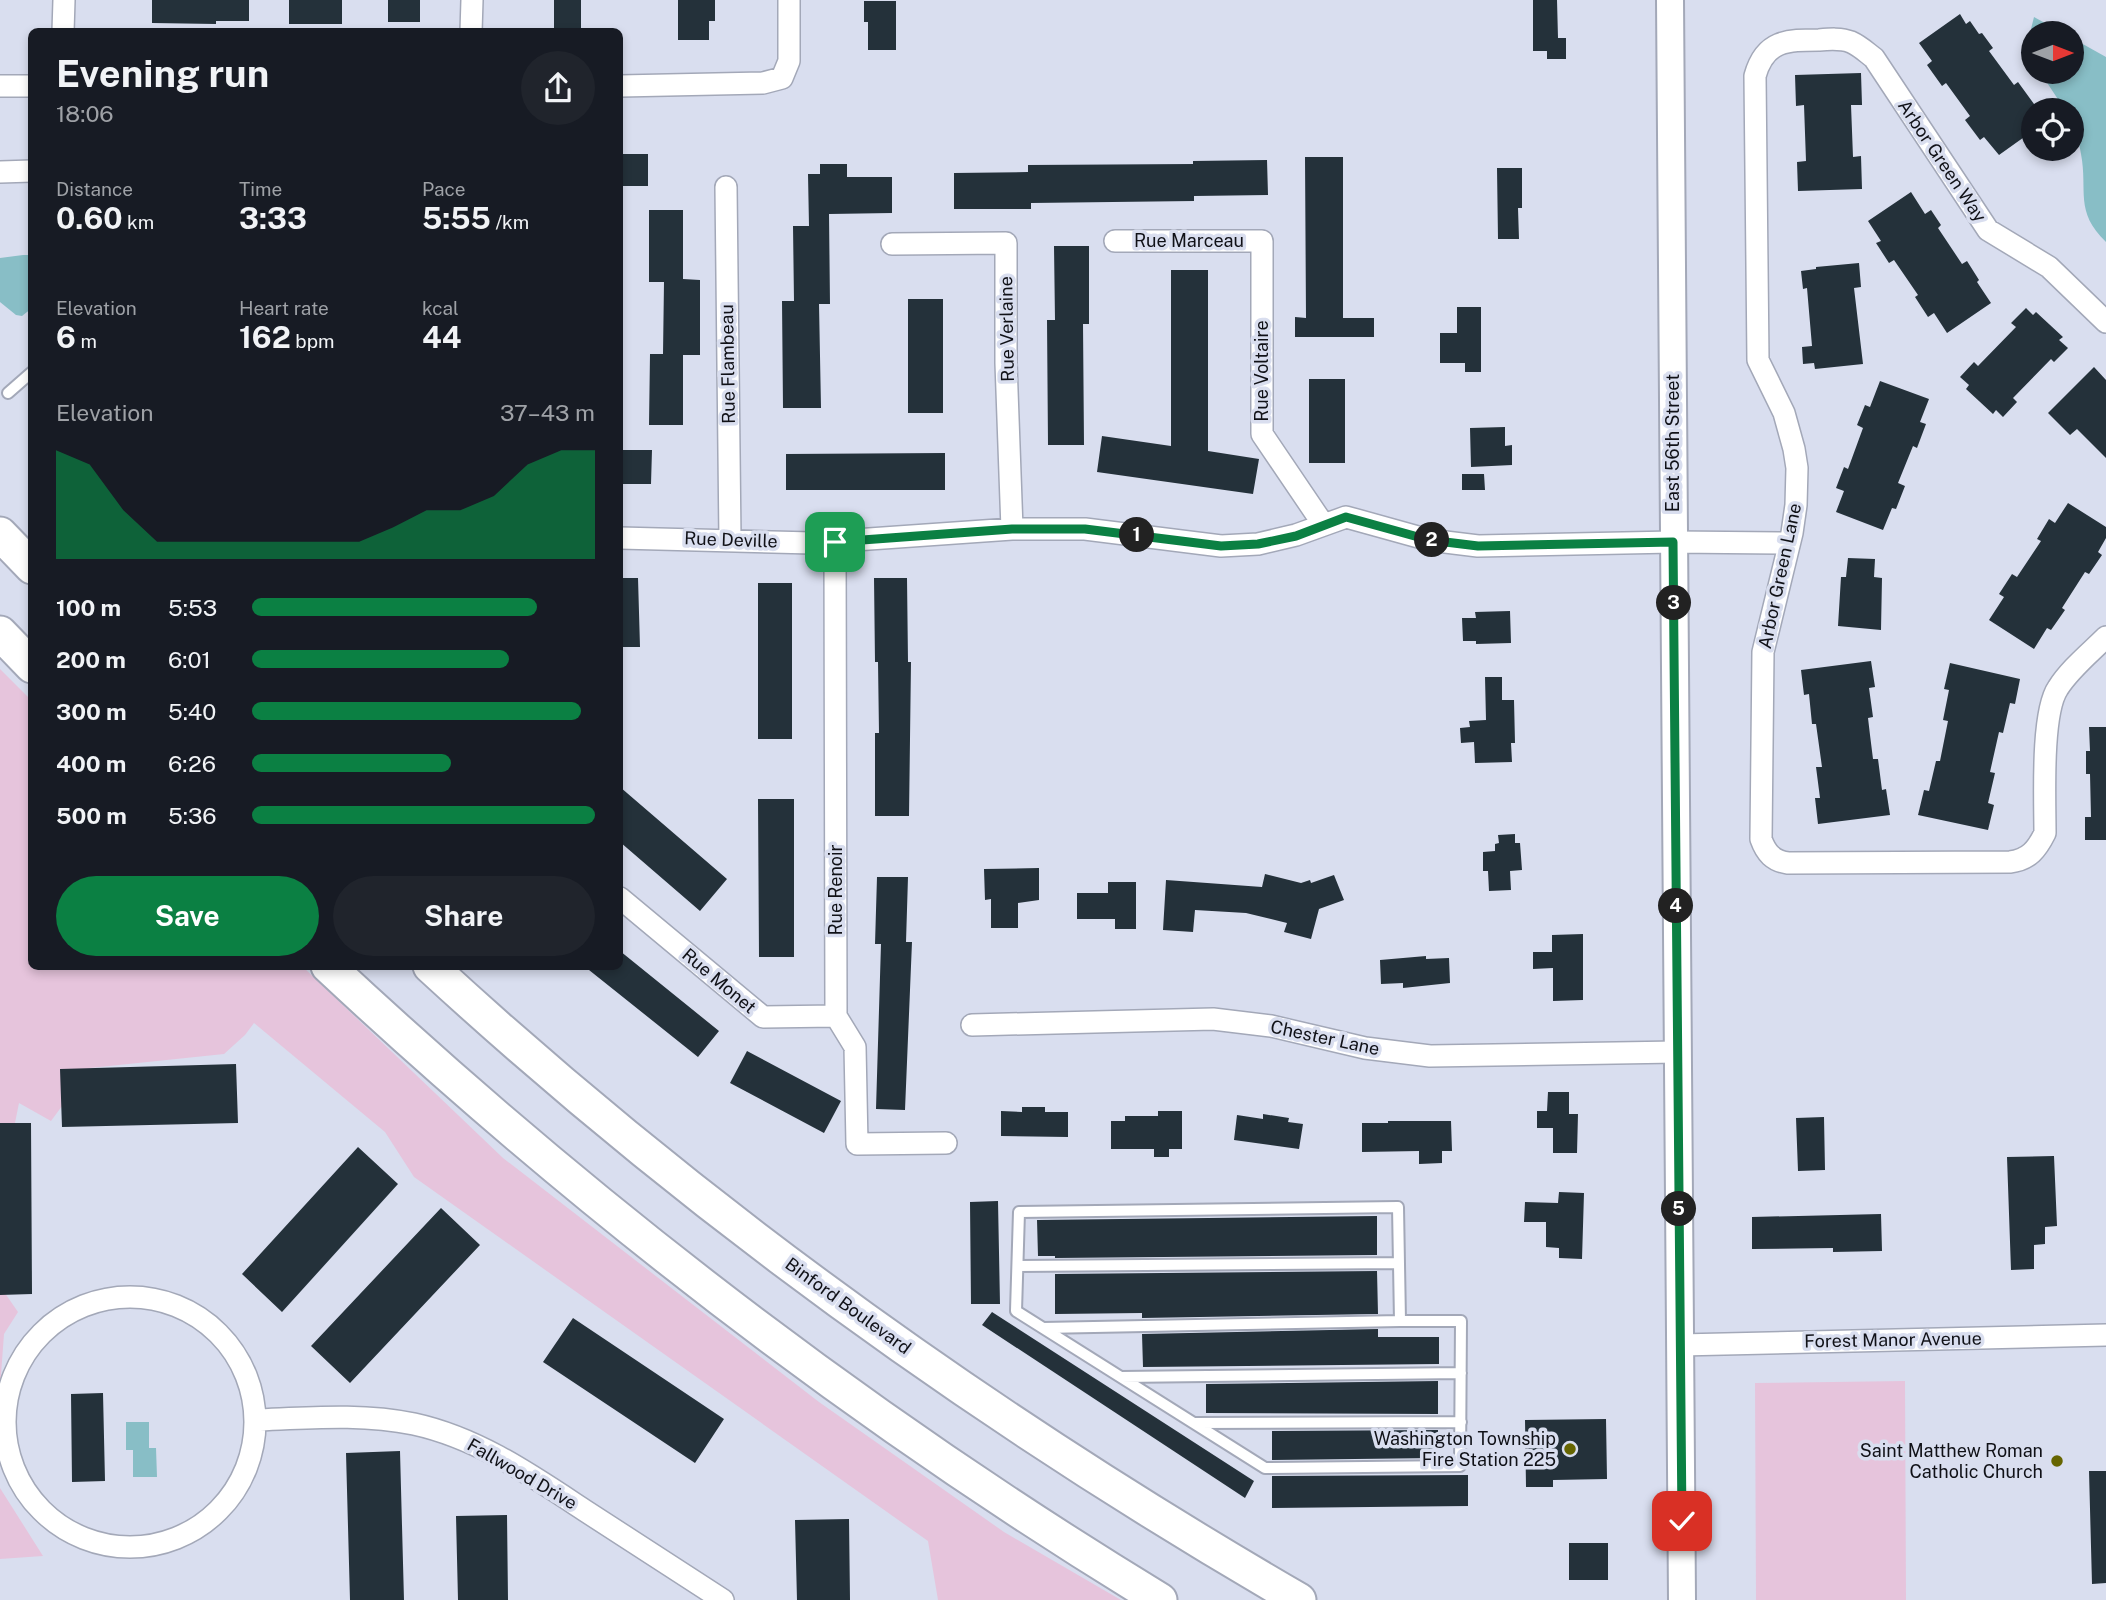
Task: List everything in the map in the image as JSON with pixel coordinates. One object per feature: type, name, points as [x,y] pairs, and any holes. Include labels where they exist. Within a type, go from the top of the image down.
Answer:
[{"type":"main road","points":[[0,534],[28,563]]},
{"type":"main road","points":[[0,633],[28,662]]},
{"type":"main road","points":[[332,970],[535,1149],[716,1295],[856,1399],[978,1483],[1160,1600]]},
{"type":"main road","name":"Binford Boulevard","points":[[435,970],[651,1156],[848,1307],[1041,1441],[1195,1539],[1299,1600]]},
{"type":"street","points":[[64,0],[64,28]]},
{"type":"street","points":[[471,28],[472,0]]},
{"type":"street","points":[[623,86],[764,83],[782,78],[789,61],[789,0]]},
{"type":"street","name":"East 56th Street","points":[[1670,0],[1682,1600]]},
{"type":"street","name":"Arbor Green Lane","points":[[1811,40],[1787,40],[1769,50],[1760,62],[1755,76],[1758,360],[1784,412],[1797,468],[1796,505],[1763,652],[1761,839],[1766,851],[1779,862],[2010,862],[2022,859],[2036,849],[2045,833],[2047,718],[2052,699],[2058,687],[2106,637]]},
{"type":"street","name":"Arbor Green Way","points":[[1811,40],[1849,42],[1874,58],[1989,230],[2049,267],[2106,322]]},
{"type":"street","points":[[0,86],[28,86]]},
{"type":"street","points":[[0,172],[28,171]]},
{"type":"street","name":"Rue Flambeau","points":[[726,187],[730,540]]},
{"type":"street","name":"Rue Marceau","points":[[1115,241],[1262,241]]},
{"type":"street","name":"Rue Voltaire","points":[[1262,241],[1262,434],[1323,524]]},
{"type":"street","name":"Rue Verlaine","points":[[892,244],[1006,243],[1006,363],[1012,529]]},
{"type":"street","name":"Rue Deville","points":[[623,538],[835,542],[1012,529],[1085,529],[1221,546],[1258,544],[1296,536],[1346,517],[1429,540],[1478,546],[1673,542],[1788,543]]},
{"type":"street","name":"Rue Renoir","points":[[835,542],[836,1016]]},
{"type":"street","name":"Rue Monet","points":[[623,900],[763,1017],[836,1016]]},
{"type":"street","points":[[836,1016],[855,1047],[857,1144],[946,1143]]},
{"type":"street","name":"Chester Lane","points":[[972,1025],[1213,1020],[1271,1026],[1365,1048],[1430,1056],[1677,1052]]},
{"type":"street","points":[[109,1298],[152,1298],[182,1308],[206,1322],[232,1349],[246,1374],[255,1420],[254,1439],[247,1466],[224,1505],[204,1524],[188,1533],[171,1541],[144,1547],[94,1542],[57,1524],[22,1486],[4,1447],[3,1413],[15,1373],[24,1355],[44,1331],[69,1313],[109,1298]]},
{"type":"street","name":"Forest Manor Avenue","points":[[1680,1345],[2106,1335]]},
{"type":"street","name":"Fallwood Drive","points":[[255,1420],[376,1418],[412,1423],[453,1435],[478,1445],[519,1468],[723,1600]]},
{"type":"lane","points":[[8,393],[28,376]]},
{"type":"lane","points":[[1043,1328],[1461,1321],[1460,1466],[1265,1468],[1016,1311],[1019,1212],[1398,1207],[1400,1321]]},
{"type":"lane","points":[[1018,1266],[1399,1263]]},
{"type":"lane","points":[[1121,1377],[1461,1373]]},
{"type":"lane","points":[[1194,1423],[1461,1422]]},
{"type":"shaded area","points":[[2084,45],[2106,57],[2106,242],[2090,220],[2084,200],[2084,98],[2057,98],[2048,84],[2084,84]]},
{"type":"shaded area","points":[[28,255],[28,311],[22,316],[16,315],[0,302],[0,258]]},
{"type":"shaded area","points":[[0,669],[28,697],[28,970],[306,970],[503,1158],[819,1402],[1004,1532],[1121,1600],[938,1600],[928,1541],[414,1177],[385,1132],[254,1023],[224,1054],[90,1068],[51,1121],[19,1103],[0,1197]]},
{"type":"shaded area","points":[[0,1286],[18,1312],[4,1334],[0,1388]]},
{"type":"shaded area","points":[[1905,1381],[1906,1600],[1756,1600],[1755,1383]]},
{"type":"shaded area","points":[[126,1422],[149,1422],[149,1448],[156,1448],[157,1477],[133,1477],[133,1450],[126,1450]]},
{"type":"shaded area","points":[[0,1488],[43,1556],[0,1559]]},
{"type":"building","points":[[152,0],[249,0],[249,21],[216,21],[216,24],[152,23]]},
{"type":"building","points":[[289,0],[342,0],[342,24],[289,24]]},
{"type":"building","points":[[388,0],[420,0],[420,22],[388,22]]},
{"type":"building","points":[[554,0],[581,0],[581,28],[554,28]]},
{"type":"building","points":[[678,0],[715,0],[715,21],[709,21],[709,40],[678,40]]},
{"type":"building","points":[[1533,0],[1557,0],[1558,38],[1566,38],[1566,59],[1547,59],[1547,51],[1533,51]]},
{"type":"building","points":[[864,1],[896,1],[896,50],[868,50],[868,22],[864,22]]},
{"type":"building","points":[[1960,14],[1966,24],[1970,21],[1993,48],[1989,51],[2014,85],[2018,82],[2030,98],[2021,98],[2021,139],[1999,155],[1984,137],[1980,140],[1965,120],[1970,116],[1946,83],[1942,86],[1927,65],[1932,61],[1919,43]]},
{"type":"building","points":[[1861,73],[1862,105],[1851,105],[1853,157],[1861,156],[1862,189],[1798,191],[1797,162],[1806,161],[1804,105],[1796,106],[1795,75]]},
{"type":"building","points":[[623,154],[648,154],[648,186],[623,186]]},
{"type":"building","points":[[1305,157],[1343,157],[1343,318],[1374,318],[1374,337],[1295,337],[1295,317],[1306,318]]},
{"type":"building","points":[[1267,160],[1268,195],[1194,196],[1194,201],[1031,203],[1031,209],[954,209],[954,173],[1028,172],[1028,165],[1193,164],[1193,161]]},
{"type":"building","points":[[820,164],[847,164],[847,177],[892,177],[892,213],[829,214],[830,304],[819,304],[821,408],[783,408],[782,301],[794,301],[793,226],[809,226],[808,174],[820,174]]},
{"type":"building","points":[[1497,168],[1522,168],[1522,208],[1518,208],[1519,239],[1498,239]]},
{"type":"building","points":[[1911,192],[1925,214],[1931,210],[1941,225],[1938,228],[1962,264],[1967,261],[1991,303],[1947,333],[1934,313],[1928,317],[1915,297],[1918,295],[1894,260],[1889,263],[1876,243],[1881,241],[1868,221]]},
{"type":"building","points":[[649,210],[683,210],[683,279],[700,280],[700,355],[683,355],[683,425],[649,425],[650,354],[663,354],[664,282],[649,282]]},
{"type":"building","points":[[1054,246],[1089,246],[1089,324],[1083,324],[1084,445],[1048,445],[1047,320],[1055,320]]},
{"type":"building","points":[[1859,263],[1861,287],[1854,288],[1863,364],[1815,369],[1814,363],[1803,364],[1802,347],[1812,346],[1807,288],[1803,289],[1801,271]]},
{"type":"building","points":[[1171,270],[1208,270],[1208,451],[1259,459],[1253,494],[1097,472],[1102,436],[1171,446]]},
{"type":"building","points":[[908,299],[943,299],[943,413],[908,413]]},
{"type":"building","points":[[1457,307],[1481,307],[1481,372],[1465,372],[1465,363],[1440,363],[1440,333],[1457,333]]},
{"type":"building","points":[[2026,308],[2033,315],[2036,312],[2063,337],[2059,340],[2068,348],[2054,362],[2051,359],[2013,398],[2017,402],[2003,417],[1996,410],[1993,414],[1966,389],[1969,385],[1960,377],[1974,362],[1978,366],[2016,327],[2011,323]]},
{"type":"building","points":[[2094,367],[2106,380],[2106,458],[2077,429],[2070,435],[2048,413]]},
{"type":"building","points":[[1309,379],[1345,379],[1345,463],[1309,463]]},
{"type":"building","points":[[1880,381],[1929,399],[1920,422],[1926,424],[1917,448],[1913,446],[1898,483],[1905,486],[1896,509],[1892,508],[1883,530],[1836,512],[1844,491],[1836,488],[1844,467],[1848,469],[1863,428],[1857,425],[1865,405],[1870,407]]},
{"type":"building","points":[[1505,427],[1505,446],[1512,445],[1512,465],[1471,467],[1470,428]]},
{"type":"building","points":[[623,450],[652,450],[651,484],[623,484]]},
{"type":"building","points":[[945,453],[945,490],[786,490],[786,454]]},
{"type":"building","points":[[1462,474],[1484,474],[1485,490],[1462,490]]},
{"type":"building","points":[[2068,503],[2106,527],[2106,538],[2098,552],[2102,555],[2089,574],[2085,572],[2062,608],[2065,610],[2051,630],[2047,628],[2034,649],[1989,620],[2004,597],[1999,594],[2012,574],[2017,577],[2041,541],[2037,539],[2049,519],[2055,523]]},
{"type":"building","points":[[1848,558],[1875,559],[1874,577],[1882,578],[1881,630],[1838,626],[1841,577],[1846,577]]},
{"type":"building","points":[[623,578],[638,578],[640,647],[623,647]]},
{"type":"building","points":[[874,578],[907,578],[908,662],[911,662],[909,816],[875,816],[875,733],[879,733]]},
{"type":"building","points":[[758,583],[792,583],[792,739],[758,739]]},
{"type":"building","points":[[1510,611],[1511,643],[1476,644],[1476,641],[1463,641],[1462,618],[1476,618],[1475,612]]},
{"type":"building","points":[[1871,661],[1875,687],[1869,688],[1873,717],[1868,718],[1870,735],[1873,759],[1878,759],[1882,790],[1886,789],[1890,815],[1818,824],[1815,798],[1820,798],[1816,767],[1822,767],[1816,724],[1812,724],[1809,694],[1804,695],[1801,670]]},
{"type":"building","points":[[1950,663],[2020,679],[2015,704],[2010,703],[2003,733],[1999,732],[1990,772],[1995,773],[1988,803],[1994,805],[1988,830],[1918,815],[1924,790],[1929,791],[1936,761],[1940,761],[1948,721],[1943,720],[1949,690],[1944,689]]},
{"type":"building","points":[[1485,677],[1502,677],[1502,700],[1514,700],[1515,743],[1511,743],[1512,762],[1475,763],[1474,742],[1461,743],[1460,728],[1470,727],[1469,721],[1486,720]]},
{"type":"building","points":[[2089,727],[2106,727],[2106,840],[2085,840],[2085,817],[2091,817],[2090,774],[2086,774],[2086,751],[2090,751]]},
{"type":"building","points":[[623,790],[727,879],[700,911],[623,845]]},
{"type":"building","points":[[758,799],[794,799],[794,957],[759,957]]},
{"type":"building","points":[[1515,834],[1515,843],[1520,843],[1522,870],[1510,871],[1511,890],[1489,891],[1488,871],[1483,871],[1483,852],[1495,851],[1495,844],[1499,843],[1498,835]]},
{"type":"building","points":[[1039,868],[1039,900],[1018,903],[1018,928],[991,928],[991,899],[985,900],[984,869]]},
{"type":"building","points":[[1265,874],[1301,883],[1310,880],[1311,883],[1334,875],[1344,900],[1319,909],[1311,939],[1284,932],[1287,923],[1246,913],[1195,910],[1193,932],[1163,930],[1166,880],[1262,887]]},
{"type":"building","points":[[877,877],[908,877],[906,942],[912,942],[905,1110],[876,1109],[881,944],[875,944]]},
{"type":"building","points":[[1108,882],[1136,882],[1136,929],[1115,929],[1115,919],[1077,919],[1077,893],[1108,893]]},
{"type":"building","points":[[1583,934],[1583,1000],[1553,1001],[1553,968],[1533,969],[1533,952],[1552,952],[1552,935]]},
{"type":"building","points":[[623,953],[719,1031],[698,1057],[589,970],[623,970]]},
{"type":"building","points":[[1426,956],[1426,959],[1449,958],[1450,983],[1403,988],[1403,983],[1381,984],[1380,960]]},
{"type":"building","points":[[747,1051],[841,1101],[824,1133],[730,1083]]},
{"type":"building","points":[[236,1064],[238,1123],[62,1127],[60,1069]]},
{"type":"building","points":[[1548,1092],[1569,1092],[1569,1114],[1578,1114],[1577,1153],[1553,1153],[1553,1128],[1537,1128],[1537,1111],[1547,1111]]},
{"type":"building","points":[[1022,1107],[1045,1107],[1045,1112],[1068,1112],[1068,1137],[1001,1136],[1001,1111],[1022,1112]]},
{"type":"building","points":[[1158,1111],[1182,1111],[1182,1149],[1169,1149],[1169,1157],[1154,1157],[1154,1149],[1111,1149],[1111,1121],[1125,1121],[1125,1116],[1158,1116]]},
{"type":"building","points":[[1263,1114],[1289,1118],[1288,1122],[1303,1124],[1299,1149],[1234,1140],[1237,1115],[1263,1119]]},
{"type":"building","points":[[1824,1117],[1825,1170],[1798,1171],[1796,1118]]},
{"type":"building","points":[[1451,1121],[1452,1151],[1442,1151],[1442,1163],[1419,1164],[1419,1151],[1362,1152],[1362,1123]]},
{"type":"building","points":[[0,1123],[31,1123],[32,1294],[0,1295]]},
{"type":"building","points":[[358,1147],[398,1184],[282,1312],[242,1274]]},
{"type":"building","points":[[2054,1156],[2057,1226],[2045,1227],[2045,1244],[2034,1245],[2034,1269],[2011,1270],[2007,1157]]},
{"type":"building","points":[[1559,1192],[1584,1193],[1582,1259],[1559,1258],[1559,1248],[1546,1247],[1546,1222],[1524,1222],[1525,1202],[1558,1203]]},
{"type":"building","points":[[998,1201],[1000,1304],[971,1304],[970,1202]]},
{"type":"building","points":[[441,1208],[480,1245],[350,1383],[311,1346]]},
{"type":"building","points":[[1881,1214],[1882,1251],[1833,1252],[1833,1248],[1752,1249],[1752,1217]]},
{"type":"building","points":[[1377,1216],[1377,1255],[1038,1256],[1037,1220]]},
{"type":"building","points":[[1377,1271],[1378,1314],[1142,1318],[1142,1313],[1055,1314],[1055,1274]]},
{"type":"building","points":[[992,1312],[1254,1481],[1245,1498],[982,1325]]},
{"type":"building","points":[[573,1318],[724,1419],[695,1463],[543,1362]]},
{"type":"building","points":[[1378,1329],[1378,1337],[1439,1337],[1439,1364],[1143,1367],[1142,1334]]},
{"type":"building","points":[[1438,1381],[1438,1414],[1206,1413],[1206,1384]]},
{"type":"building","points":[[103,1393],[105,1481],[72,1482],[71,1394]]},
{"type":"building","points":[[1606,1419],[1607,1479],[1553,1480],[1553,1487],[1526,1487],[1525,1420]]},
{"type":"building","points":[[1438,1430],[1438,1458],[1272,1460],[1272,1431]]},
{"type":"building","points":[[400,1451],[404,1600],[350,1600],[346,1453]]},
{"type":"building","points":[[2089,1471],[2106,1471],[2106,1583],[2092,1584]]},
{"type":"building","points":[[1468,1475],[1468,1506],[1272,1508],[1272,1476]]},
{"type":"building","points":[[507,1515],[508,1600],[458,1600],[456,1516]]},
{"type":"building","points":[[849,1519],[850,1600],[797,1600],[795,1520]]},
{"type":"building","points":[[1569,1543],[1608,1543],[1608,1580],[1569,1580]]},
{"type":"place","name":"Washington Township Fire Station 225","points":[[1570,1449]]},
{"type":"place","name":"Saint Matthew Roman Catholic Church","points":[[2057,1461]]},
{"type":"route","points":[[835,542],[1012,529],[1085,529],[1221,546],[1258,544],[1296,536],[1346,517],[1429,540],[1478,546],[1673,542],[1682,1521]]}]
